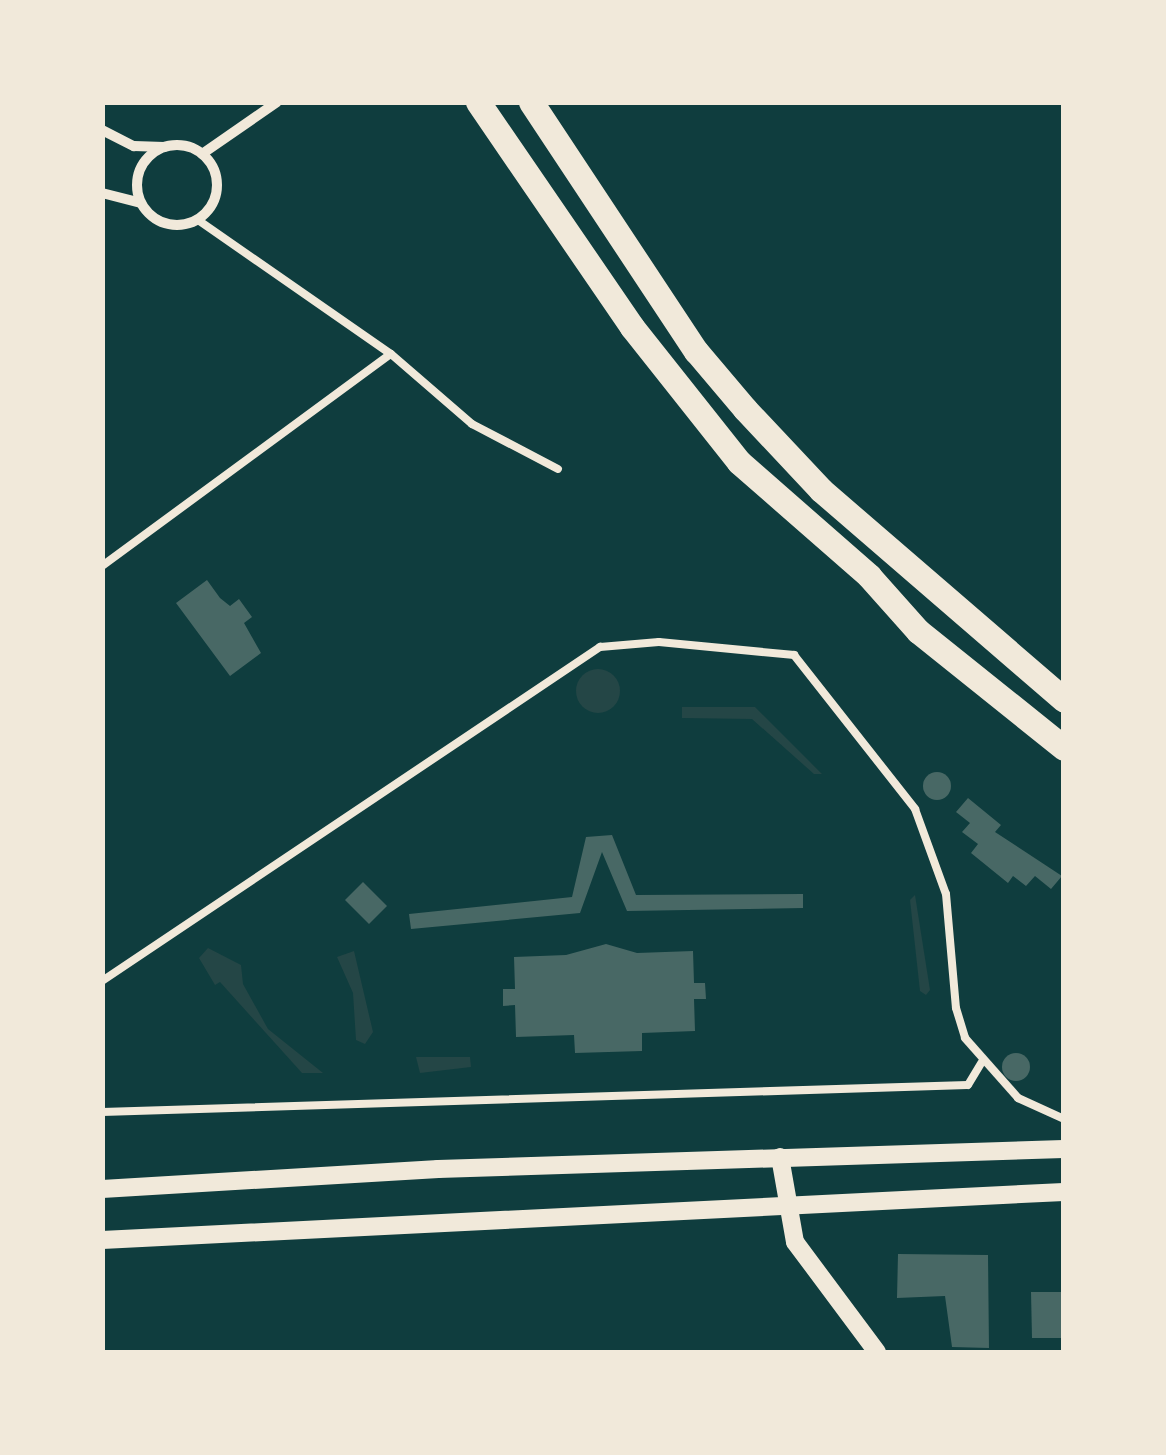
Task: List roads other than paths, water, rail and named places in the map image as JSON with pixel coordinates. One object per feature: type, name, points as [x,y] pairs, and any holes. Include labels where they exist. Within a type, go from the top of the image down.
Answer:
[{"type":"highway","points":[[478,102],[632,327],[739,462],[869,576],[918,632],[1064,748]]},
{"type":"highway","points":[[530,102],[696,350],[746,409],[821,490],[1064,700]]},
{"type":"street","points":[[102,130],[134,146],[202,154],[276,102]]},
{"type":"street","points":[[142,203],[138,176],[165,147]]},
{"type":"street","points":[[102,193],[142,203],[172,225],[198,220],[218,188],[202,154]]},
{"type":"street","points":[[102,1189],[780,1157],[1064,1149]]},
{"type":"street","points":[[780,1157],[784,1205],[795,1242],[876,1352]]},
{"type":"street","points":[[102,1240],[1064,1192]]},
{"type":"lane","points":[[198,220],[391,354],[472,424],[558,469]]},
{"type":"lane","points":[[102,566],[391,354]]},
{"type":"lane","points":[[102,981],[600,647],[659,642],[794,656],[915,809],[946,894],[956,1008],[981,1063],[1018,1098],[1064,1119]]},
{"type":"lane","points":[[102,1112],[968,1085],[981,1063]]}]
